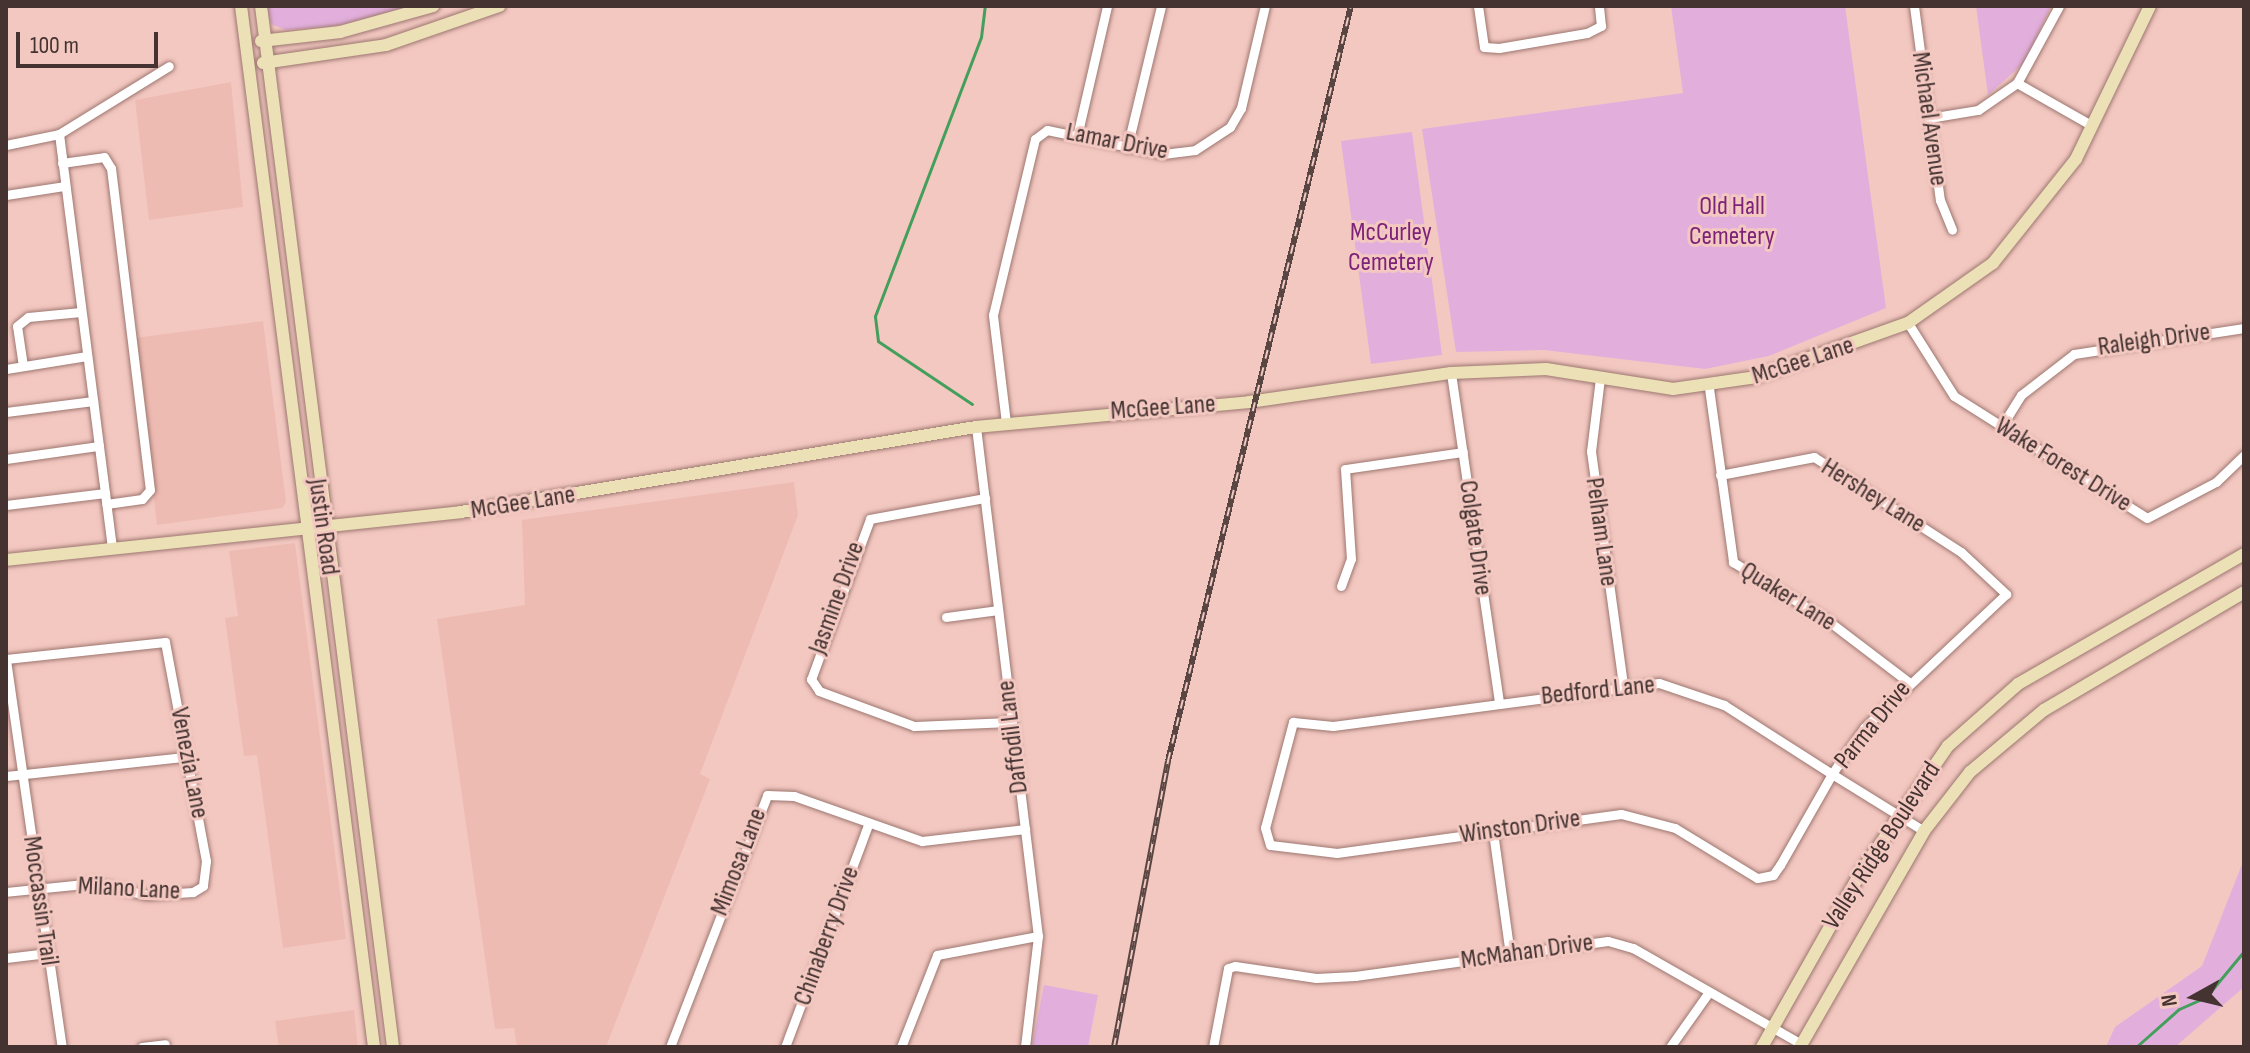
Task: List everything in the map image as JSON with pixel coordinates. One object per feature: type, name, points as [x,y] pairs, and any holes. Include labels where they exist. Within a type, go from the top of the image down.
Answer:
[{"type":"main road","name":"Justin Road","points":[[241,6],[305,526],[374,1047]]},
{"type":"main road","name":"Justin Road","points":[[261,6],[322,525],[393,1047]]},
{"type":"main road","points":[[246,44],[433,6]]},
{"type":"main road","points":[[248,65],[429,34],[499,6]]},
{"type":"main road","name":"McGee Lane","points":[[6,560],[682,480],[797,453],[1006,423],[1249,402],[1451,373],[1521,367],[1709,388],[1908,323],[1958,292],[2020,236],[2091,125],[2150,6]]},
{"type":"main road","points":[[418,11],[429,34]]},
{"type":"main road","name":"Valley Ridge Boulevard","points":[[1762,1047],[1897,814],[1948,746],[2018,684],[2244,554]]},
{"type":"main road","name":"Valley Ridge Boulevard","points":[[1801,1046],[1924,831],[1970,772],[2024,724],[2244,592]]},
{"type":"main road","points":[[340,797],[361,794]]},
{"type":"street","points":[[1078,132],[1107,6]]},
{"type":"street","points":[[1127,148],[1161,6]]},
{"type":"street","name":"Lamar Drive","points":[[1006,423],[993,315],[1035,139],[1047,130],[1078,132],[1127,148],[1180,155],[1230,127],[1265,6]]},
{"type":"street","points":[[1478,6],[1484,47],[1601,26],[1599,6]]},
{"type":"street","name":"Michael Avenue","points":[[1914,6],[1940,200],[1952,230]]},
{"type":"street","points":[[1929,118],[1978,110],[2017,83],[2059,6]]},
{"type":"street","points":[[6,145],[59,134],[169,66]]},
{"type":"street","points":[[2017,83],[2091,125]]},
{"type":"street","points":[[59,134],[112,547]]},
{"type":"street","points":[[6,505],[106,498],[142,499],[150,490],[111,168],[104,157],[62,163]]},
{"type":"street","points":[[6,195],[65,186]]},
{"type":"street","points":[[23,366],[17,326],[28,317],[81,312]]},
{"type":"street","name":"Wake Forest Drive","points":[[1908,323],[1947,390],[2147,518],[2216,482],[2244,455]]},
{"type":"street","name":"Raleigh Drive","points":[[2001,427],[2021,395],[2074,354],[2244,328]]},
{"type":"street","points":[[6,369],[87,356]]},
{"type":"street","name":"Colgate Drive","points":[[1451,373],[1499,703]]},
{"type":"street","name":"Pelham Lane","points":[[1600,378],[1591,451],[1623,686]]},
{"type":"street","name":"Quaker Lane","points":[[1709,388],[1733,562],[1827,620],[1907,681]]},
{"type":"street","points":[[6,412],[93,401]]},
{"type":"street","name":"Daffodil Lane","points":[[976,427],[1038,936],[1025,1047]]},
{"type":"street","points":[[6,459],[99,446]]},
{"type":"street","points":[[1341,586],[1351,559],[1345,469],[1463,452]]},
{"type":"street","name":"Hershey Lane","points":[[1720,475],[1814,457],[1961,552],[2006,594]]},
{"type":"street","name":"Jasmine Drive","points":[[985,498],[870,519],[810,673],[819,691],[914,726],[1011,722]]},
{"type":"street","name":"Parma Drive","points":[[1766,877],[1780,865],[1832,774],[1907,681],[2006,594]]},
{"type":"street","points":[[946,617],[998,610]]},
{"type":"street","name":"Venezia Lane","points":[[6,659],[165,642],[185,757],[200,810],[203,886]]},
{"type":"street","name":"Moccassin Trail","points":[[6,659],[62,1047]]},
{"type":"street","name":"Bedford Lane","points":[[1265,836],[1286,731],[1301,721],[1333,726],[1623,686],[1693,690],[1924,831]]},
{"type":"street","points":[[6,776],[185,757]]},
{"type":"street","name":"Mimosa Lane","points":[[670,1047],[761,800],[774,792],[794,796],[868,825],[922,841],[1025,829]]},
{"type":"street","name":"Winston Drive","points":[[1265,836],[1270,845],[1337,853],[1630,815],[1675,828],[1766,877]]},
{"type":"street","name":"Chinaberry Drive","points":[[785,1047],[868,825]]},
{"type":"street","points":[[1493,832],[1510,954]]},
{"type":"street","name":"Milano Lane","points":[[6,892],[94,883],[157,895],[203,886]]},
{"type":"street","points":[[901,1047],[937,955],[1038,936]]},
{"type":"street","name":"McMahan Drive","points":[[1213,1047],[1228,968],[1316,978],[1620,943],[1801,1046]]},
{"type":"street","points":[[6,958],[48,953]]},
{"type":"street","points":[[1670,1047],[1709,992]]},
{"type":"street","points":[[142,1047],[165,1044]]},
{"type":"shaded area","points":[[231,82],[243,207],[149,220],[135,100]]},
{"type":"shaded area","points":[[263,321],[286,502],[282,508],[157,525],[135,338]]},
{"type":"shaded area","points":[[794,482],[798,515],[700,774],[710,779],[606,1047],[517,1047],[514,1028],[495,1029],[437,619],[525,605],[522,520]]},
{"type":"shaded area","points":[[295,543],[346,939],[283,948],[257,755],[244,756],[225,618],[238,616],[229,551]]},
{"type":"shaded area","points":[[354,1010],[358,1047],[279,1047],[275,1021]]},
{"type":"green space","points":[[266,6],[411,6],[358,24],[286,30],[271,24]]},
{"type":"green space","name":"Old Hall Cemetery","points":[[1671,6],[1845,6],[1886,308],[1769,356],[1705,369],[1544,350],[1456,352],[1422,129],[1683,93]]},
{"type":"green space","points":[[1976,6],[2051,6],[2025,62],[1988,95]]},
{"type":"green space","name":"McCurley Cemetery","points":[[1412,132],[1442,355],[1371,364],[1341,141]]},
{"type":"green space","points":[[2244,859],[2244,987],[2175,1047],[2106,1047],[2115,1027],[2202,966]]},
{"type":"green space","points":[[1044,985],[1098,995],[1088,1047],[1032,1047]]},
{"type":"waterway","points":[[972,404],[878,341],[875,316],[981,37],[985,6]]},
{"type":"waterway","points":[[2136,1047],[2179,1009],[2206,997],[2244,951]]},
{"type":"railway","points":[[1114,1047],[1168,761],[1351,6]]}]
